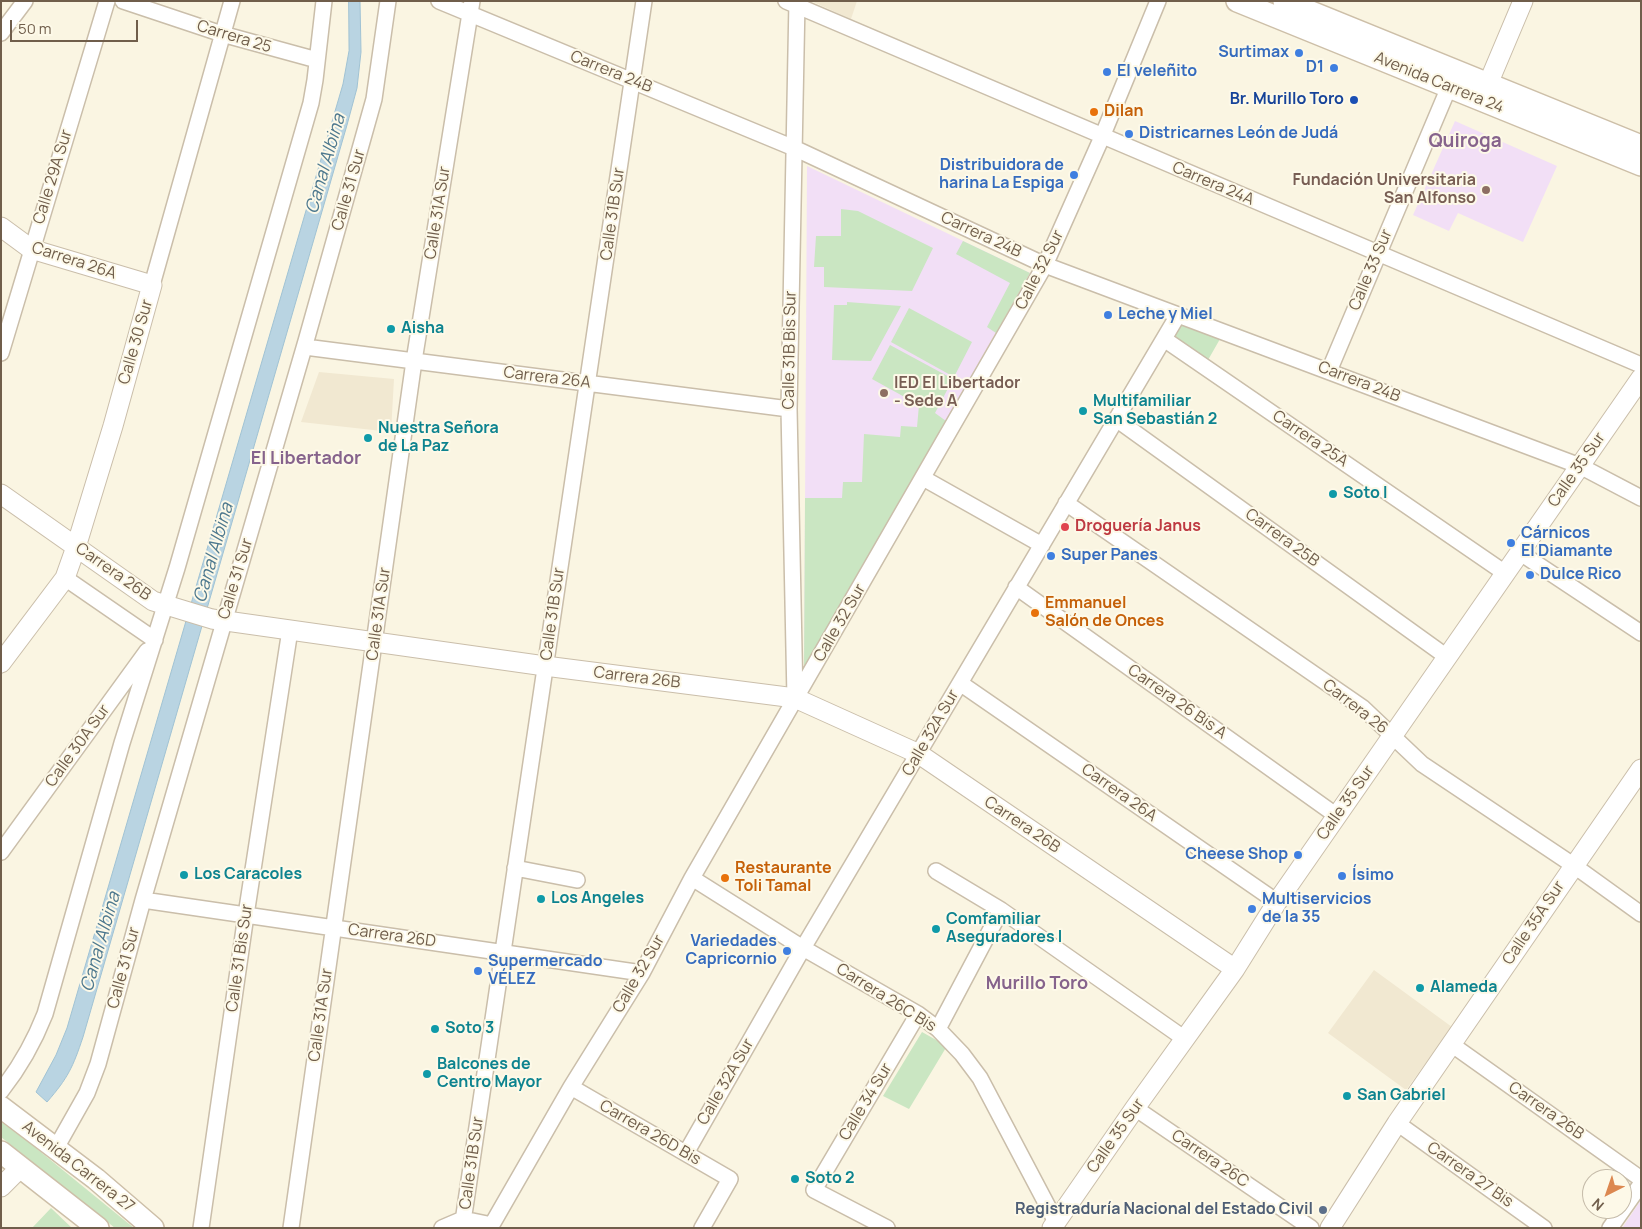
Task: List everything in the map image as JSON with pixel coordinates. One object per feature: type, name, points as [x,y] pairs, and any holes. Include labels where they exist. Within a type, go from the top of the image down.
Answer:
[{"type":"main road","name":"Avenida Carrera 24","points":[[1237,1],[1641,165]]},
{"type":"main road","name":"Avenida Carrera 24","points":[[1284,1],[1641,146]]},
{"type":"main road","name":"Avenida Carrera 27","points":[[1,1107],[96,1179],[153,1228]]},
{"type":"main road","points":[[1,1152],[98,1228]]},
{"type":"street","points":[[1,33],[25,1]]},
{"type":"street","name":"Calle 29A Sur","points":[[1,353],[107,1]]},
{"type":"street","name":"Carrera 25","points":[[123,1],[222,34],[317,60]]},
{"type":"street","name":"Calle 30 Sur","points":[[1,663],[65,578],[76,547],[113,426],[232,1]]},
{"type":"street","points":[[1,1091],[17,1070],[32,1045],[45,1014],[122,743],[155,640],[174,608],[311,103],[324,1]]},
{"type":"street","name":"Calle 31 Sur","points":[[56,1148],[87,1093],[98,1064],[218,620],[305,347],[374,100],[388,1]]},
{"type":"street","name":"Carrera 24B","points":[[439,1],[471,8],[633,80],[794,148],[1046,265],[1580,466],[1641,498]]},
{"type":"street","name":"Calle 31B Sur","points":[[463,1223],[644,1]]},
{"type":"street","name":"Calle 32 Sur","points":[[491,1226],[571,1087],[642,973],[692,878],[1046,265],[1102,137],[1158,1]]},
{"type":"street","points":[[1488,84],[1523,1]]},
{"type":"street","name":"Carrera 24A","points":[[793,3],[1102,137],[1641,365]]},
{"type":"street","name":"Calle 31B Bis Sur","points":[[793,3],[794,148],[789,409],[795,698]]},
{"type":"street","name":"Calle 31A Sur","points":[[291,1228],[414,361],[471,8]]},
{"type":"street","name":"Calle 33 Sur","points":[[1329,371],[1449,87]]},
{"type":"street","name":"Carrera 26A","points":[[1,227],[31,249],[152,285]]},
{"type":"street","name":"Calle 32A Sur","points":[[686,1153],[803,948],[1178,314]]},
{"type":"street","name":"Carrera 25A","points":[[1164,339],[1506,573]]},
{"type":"street","name":"Carrera 26A","points":[[305,347],[789,409]]},
{"type":"street","name":"Calle 35 Sur","points":[[1054,1225],[1235,969],[1337,816],[1641,378]]},
{"type":"street","name":"Carrera 25B","points":[[1116,419],[1447,657]]},
{"type":"street","points":[[923,478],[1042,545]]},
{"type":"street","name":"Carrera 26B","points":[[1,494],[139,592],[174,608],[218,620],[545,666],[795,698],[919,754],[1235,969]]},
{"type":"street","name":"Carrera 26","points":[[1066,504],[1363,708],[1422,764],[1641,914]]},
{"type":"street","points":[[1519,552],[1641,633]]},
{"type":"street","points":[[65,578],[155,640]]},
{"type":"street","name":"Carrera 26 Bis A","points":[[1016,588],[1337,816]]},
{"type":"street","name":"Calle 31 Bis Sur","points":[[201,1228],[246,915],[290,630]]},
{"type":"street","name":"Calle 30A Sur","points":[[1,852],[155,640]]},
{"type":"street","name":"Carrera 26A","points":[[960,683],[1278,902]]},
{"type":"street","name":"Calle 35A Sur","points":[[1330,1228],[1397,1123],[1641,768]]},
{"type":"street","points":[[516,868],[577,880]]},
{"type":"street","points":[[936,871],[1001,910],[1184,1039]]},
{"type":"street","name":"Carrera 26C Bis","points":[[692,878],[803,948],[918,1014],[938,1029],[962,1054],[980,1078],[1054,1225]]},
{"type":"street","name":"Carrera 26D","points":[[143,900],[642,973]]},
{"type":"street","points":[[938,1029],[1001,910]]},
{"type":"street","name":"Calle 34 Sur","points":[[887,1228],[814,1190],[918,1014]]},
{"type":"street","name":"Carrera 26B","points":[[1451,1044],[1641,1178]]},
{"type":"street","name":"Carrera 26D Bis","points":[[571,1087],[730,1179],[702,1228]]},
{"type":"street","name":"Carrera 26C","points":[[1135,1108],[1311,1228]]},
{"type":"street","name":"Carrera 27 Bis","points":[[1397,1123],[1544,1228]]},
{"type":"street","points":[[1,1187],[21,1167]]},
{"type":"street","points":[[1610,1228],[1641,1184]]},
{"type":"street","points":[[442,1228],[463,1223],[491,1226]]},
{"type":"shaded area","points":[[811,1],[857,1],[851,19]]},
{"type":"shaded area","name":"Fundación Universitaria San Alfonso","points":[[1455,121],[1557,166],[1523,242],[1458,213],[1449,231],[1413,215]]},
{"type":"shaded area","name":"IED El Libertador - Sede A","points":[[807,166],[1030,273],[804,668],[806,344]]},
{"type":"shaded area","points":[[319,372],[394,379],[391,432],[301,422]]},
{"type":"shaded area","points":[[1374,970],[1452,1027],[1406,1090],[1328,1033]]},
{"type":"shaded area","points":[[1641,1200],[1641,1228],[1622,1228],[1628,1219],[1632,1219],[1632,1213]]},
{"type":"green space","points":[[841,209],[858,211],[933,248],[912,291],[824,287],[824,267],[814,267],[816,236],[841,236]]},
{"type":"green space","points":[[963,241],[1030,273],[996,333],[987,327],[1010,283],[956,254]]},
{"type":"green space","points":[[847,302],[901,306],[871,361],[832,360],[834,305],[847,305]]},
{"type":"green space","points":[[909,308],[972,342],[954,377],[891,342]]},
{"type":"green space","points":[[1178,315],[1224,332],[1204,367],[1164,339]]},
{"type":"green space","points":[[890,345],[953,379],[935,413],[946,421],[804,668],[805,498],[842,498],[843,482],[862,482],[864,434],[900,437],[901,426],[917,427],[919,405],[872,379]]},
{"type":"green space","points":[[922,1032],[947,1046],[909,1109],[883,1096]]},
{"type":"green space","points":[[1,1122],[26,1140],[134,1228],[115,1228],[1,1137]]},
{"type":"green space","points":[[51,1208],[72,1228],[32,1228]]},
{"type":"water","name":"Canal Albina","points":[[349,1],[360,1],[361,52],[357,88],[347,125],[83,1037],[69,1072],[47,1102],[36,1092],[56,1055],[67,1028],[343,84],[349,51]]},
{"type":"place","name":"Surtimax","points":[[1299,53]]},
{"type":"place","name":"D1","points":[[1334,68]]},
{"type":"place","name":"El veleñito","points":[[1107,72]]},
{"type":"place","name":"Br. Murillo Toro","points":[[1354,100]]},
{"type":"place","name":"Dilan","points":[[1094,112]]},
{"type":"place","name":"Districarnes León de Judá","points":[[1129,134]]},
{"type":"place","name":"Distribuidora de harina La Espiga","points":[[1074,175]]},
{"type":"place","name":"Fundación Universitaria San Alfonso","points":[[1486,190]]},
{"type":"place","name":"Leche y Miel","points":[[1108,315]]},
{"type":"place","name":"Aisha","points":[[391,329]]},
{"type":"place","name":"IED El Libertador - Sede A","points":[[884,393]]},
{"type":"place","name":"Multifamiliar San Sebastián 2","points":[[1083,411]]},
{"type":"place","name":"Nuestra Señora de La Paz","points":[[368,438]]},
{"type":"place","name":"Soto I","points":[[1333,494]]},
{"type":"place","name":"Droguería Janus","points":[[1065,527]]},
{"type":"place","name":"Cárnicos El Diamante","points":[[1511,543]]},
{"type":"place","name":"Super Panes","points":[[1051,556]]},
{"type":"place","name":"Dulce Rico","points":[[1530,575]]},
{"type":"place","name":"Emmanuel Salón de Onces","points":[[1035,613]]},
{"type":"place","name":"Cheese Shop","points":[[1298,855]]},
{"type":"place","name":"Los Caracoles","points":[[184,875]]},
{"type":"place","name":"Ísimo","points":[[1342,876]]},
{"type":"place","name":"Restaurante Toli Tamal","points":[[725,878]]},
{"type":"place","name":"Los Angeles","points":[[541,899]]},
{"type":"place","name":"Multiservicios de la 35","points":[[1252,909]]},
{"type":"place","name":"Comfamiliar Aseguradores I","points":[[936,929]]},
{"type":"place","name":"Variedades Capricornio","points":[[787,951]]},
{"type":"place","name":"Supermercado VÉLEZ","points":[[478,971]]},
{"type":"place","name":"Alameda","points":[[1420,988]]},
{"type":"place","name":"Soto 3","points":[[435,1029]]},
{"type":"place","name":"Balcones de Centro Mayor","points":[[427,1074]]},
{"type":"place","name":"San Gabriel","points":[[1347,1096]]},
{"type":"place","name":"Soto 2","points":[[795,1179]]},
{"type":"place","name":"Registraduría Nacional del Estado Civil","points":[[1323,1210]]},
{"type":"district","name":"Quiroga","points":[[1465,142]]},
{"type":"district","name":"El Libertador","points":[[306,459]]},
{"type":"district","name":"Murillo Toro","points":[[1037,984]]}]
